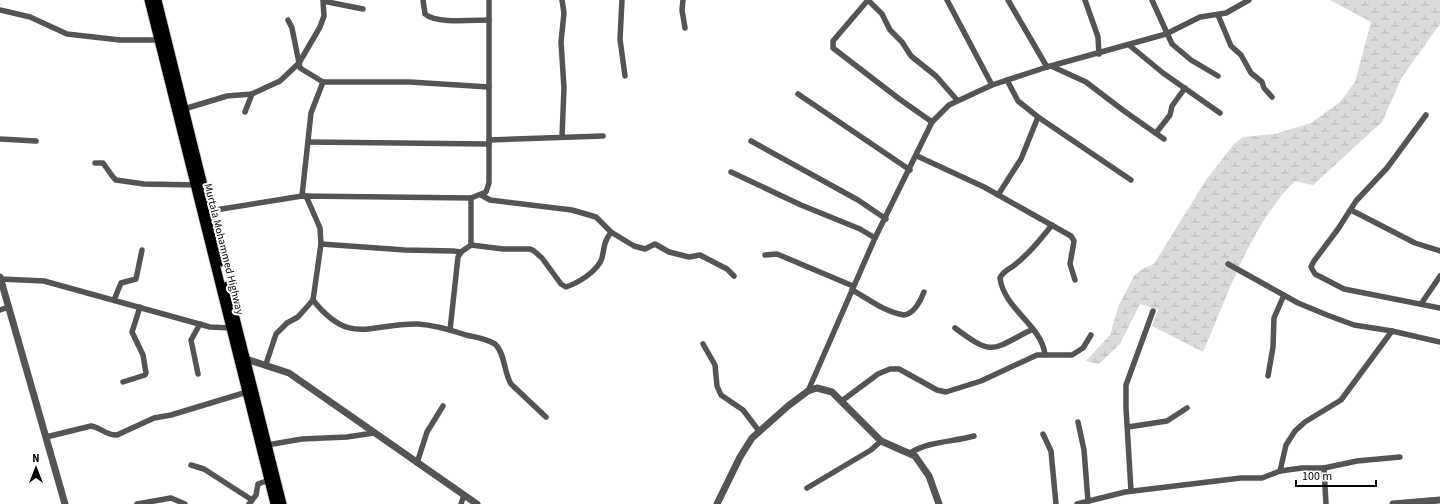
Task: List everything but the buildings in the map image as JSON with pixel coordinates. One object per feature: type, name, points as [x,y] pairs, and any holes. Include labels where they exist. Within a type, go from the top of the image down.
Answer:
[{"type":"highway","name":"Murtala Mohammed Highway","points":[[149,0],[196,185],[223,279],[231,328],[275,504]]},
{"type":"highway","points":[[157,0],[209,211],[223,279],[246,360],[282,504]]},
{"type":"street","points":[[184,109],[227,96],[252,94],[280,81],[299,64],[320,27],[324,16],[323,0],[363,9]]},
{"type":"street","points":[[423,0],[425,14],[428,18],[489,20]]},
{"type":"street","points":[[209,211],[304,196],[471,198],[481,195],[488,188],[489,0]]},
{"type":"street","points":[[562,0],[564,12],[561,42],[564,88],[562,137]]},
{"type":"street","points":[[622,0],[620,39],[624,76]]},
{"type":"street","points":[[683,0],[682,10],[685,28]]},
{"type":"street","points":[[932,122],[898,98],[832,46],[833,41],[868,0],[882,14],[890,30],[902,42],[911,56],[936,76],[957,100]]},
{"type":"street","points":[[947,0],[992,84]]},
{"type":"street","points":[[1008,0],[1049,67],[1086,82],[1164,139]]},
{"type":"street","points":[[1085,0],[1098,37],[1099,54]]},
{"type":"street","points":[[1152,0],[1166,34],[1172,44],[1191,60],[1218,76]]},
{"type":"street","points":[[808,391],[875,238],[917,156],[932,122],[940,113],[957,100],[992,84],[1166,34],[1200,17],[1218,15],[1249,0]]},
{"type":"street","points":[[0,10],[30,17],[67,34],[120,40],[160,40]]},
{"type":"street","points":[[1218,15],[1231,46],[1241,55],[1250,73],[1262,82],[1264,88],[1272,97]]},
{"type":"street","points":[[288,20],[292,28],[300,68],[323,82],[410,82],[489,87]]},
{"type":"street","points":[[1129,45],[1220,113]]},
{"type":"street","points":[[1007,80],[1018,101],[1038,117],[1131,180]]},
{"type":"street","points":[[266,364],[276,334],[287,323],[298,317],[313,300],[321,244],[320,228],[304,196],[311,113],[323,82]]},
{"type":"street","points":[[1156,133],[1170,116],[1172,106],[1185,88]]},
{"type":"street","points":[[245,112],[252,94]]},
{"type":"street","points":[[798,94],[910,170]]},
{"type":"street","points":[[1426,114],[1387,168],[1356,201],[1311,265],[1312,270],[1344,289],[1440,308]]},
{"type":"street","points":[[998,195],[1021,159],[1038,117]]},
{"type":"street","points":[[308,142],[489,142],[603,136]]},
{"type":"street","points":[[0,139],[36,141]]},
{"type":"street","points":[[751,141],[858,200],[886,219]]},
{"type":"street","points":[[917,156],[998,195],[1071,236],[1074,241],[1070,264],[1075,280]]},
{"type":"street","points":[[95,163],[103,163],[116,180],[144,184],[196,185]]},
{"type":"street","points":[[731,172],[801,205],[860,229],[875,238]]},
{"type":"street","points":[[481,195],[490,200],[572,210],[590,215],[598,219],[611,232],[640,248],[648,248],[653,244],[669,252],[689,257],[700,255],[727,269],[734,276]]},
{"type":"street","points":[[471,198],[471,245]]},
{"type":"street","points":[[1351,210],[1415,243],[1440,251]]},
{"type":"street","points":[[1045,354],[1043,344],[1033,329],[1012,304],[1000,278],[1002,273],[1023,258],[1034,247],[1052,225]]},
{"type":"street","points":[[450,330],[458,257],[461,252],[471,245],[503,249],[530,249],[542,258],[561,284],[566,287],[587,276],[596,267],[602,258],[605,241],[611,232]]},
{"type":"street","points":[[321,244],[461,252]]},
{"type":"street","points":[[114,300],[121,283],[136,279],[142,250]]},
{"type":"street","points":[[765,255],[777,254],[852,288],[876,305],[904,315],[908,315],[914,309],[924,292]]},
{"type":"street","points":[[1228,264],[1284,295],[1327,315],[1354,325],[1392,331],[1440,342]]},
{"type":"street","points":[[1421,304],[1440,276]]},
{"type":"street","points":[[65,504],[0,278],[44,281],[200,324],[217,328],[231,328]]},
{"type":"street","points":[[1268,376],[1273,347],[1274,318],[1284,295]]},
{"type":"street","points":[[313,300],[326,315],[340,325],[352,330],[420,324],[450,330],[496,345],[501,353],[507,378],[546,417]]},
{"type":"street","points":[[0,310],[9,307]]},
{"type":"street","points":[[123,382],[146,373],[143,355],[132,332],[140,307]]},
{"type":"street","points":[[1131,491],[1126,385],[1153,311]]},
{"type":"street","points":[[198,374],[191,340],[200,324]]},
{"type":"street","points":[[956,328],[978,345],[991,349],[998,347],[1033,329]]},
{"type":"street","points":[[1280,471],[1286,445],[1295,431],[1305,422],[1341,400],[1392,331]]},
{"type":"street","points":[[843,400],[878,374],[890,369],[899,370],[937,390],[946,392],[981,381],[1032,356],[1045,354],[1072,355],[1083,348],[1091,335]]},
{"type":"street","points":[[703,344],[715,365],[717,386],[722,395],[744,410],[759,431]]},
{"type":"street","points":[[246,360],[266,364],[289,373],[477,504]]},
{"type":"street","points":[[717,504],[746,446],[759,431],[808,391],[817,388],[832,392],[843,400],[881,441],[910,452],[925,468],[938,504]]},
{"type":"street","points":[[46,437],[91,426],[97,427],[112,436],[154,418],[171,415],[247,392]]},
{"type":"street","points":[[417,463],[427,432],[443,406]]},
{"type":"street","points":[[1128,427],[1167,421],[1188,408]]},
{"type":"street","points":[[1078,422],[1084,450],[1088,500]]},
{"type":"street","points":[[267,445],[302,439],[347,437],[374,433]]},
{"type":"street","points":[[1043,434],[1050,451],[1056,504]]},
{"type":"street","points":[[910,452],[927,445],[950,442],[974,436]]},
{"type":"street","points":[[807,488],[871,450],[881,441]]},
{"type":"street","points":[[1077,504],[1088,500],[1131,491],[1240,478],[1262,478],[1280,471],[1302,468],[1324,468],[1357,461],[1400,457]]},
{"type":"street","points":[[191,465],[204,469],[251,502],[256,495],[258,484],[269,480]]},
{"type":"street","points":[[1324,468],[1326,504]]},
{"type":"street","points":[[461,504],[464,495]]},
{"type":"street","points":[[137,504],[171,498],[185,504]]},
{"type":"street","points":[[1393,504],[1440,500]]},
{"type":"green space","points":[[1330,0],[1440,0],[1440,24],[1402,77],[1382,122],[1313,185],[1295,181],[1265,218],[1231,284],[1203,352],[1152,326],[1158,310],[1140,304],[1120,344],[1099,364],[1086,361],[1110,335],[1119,305],[1134,276],[1142,269],[1154,264],[1206,180],[1234,144],[1243,137],[1275,134],[1311,123],[1340,102],[1355,82],[1371,22]]}]
